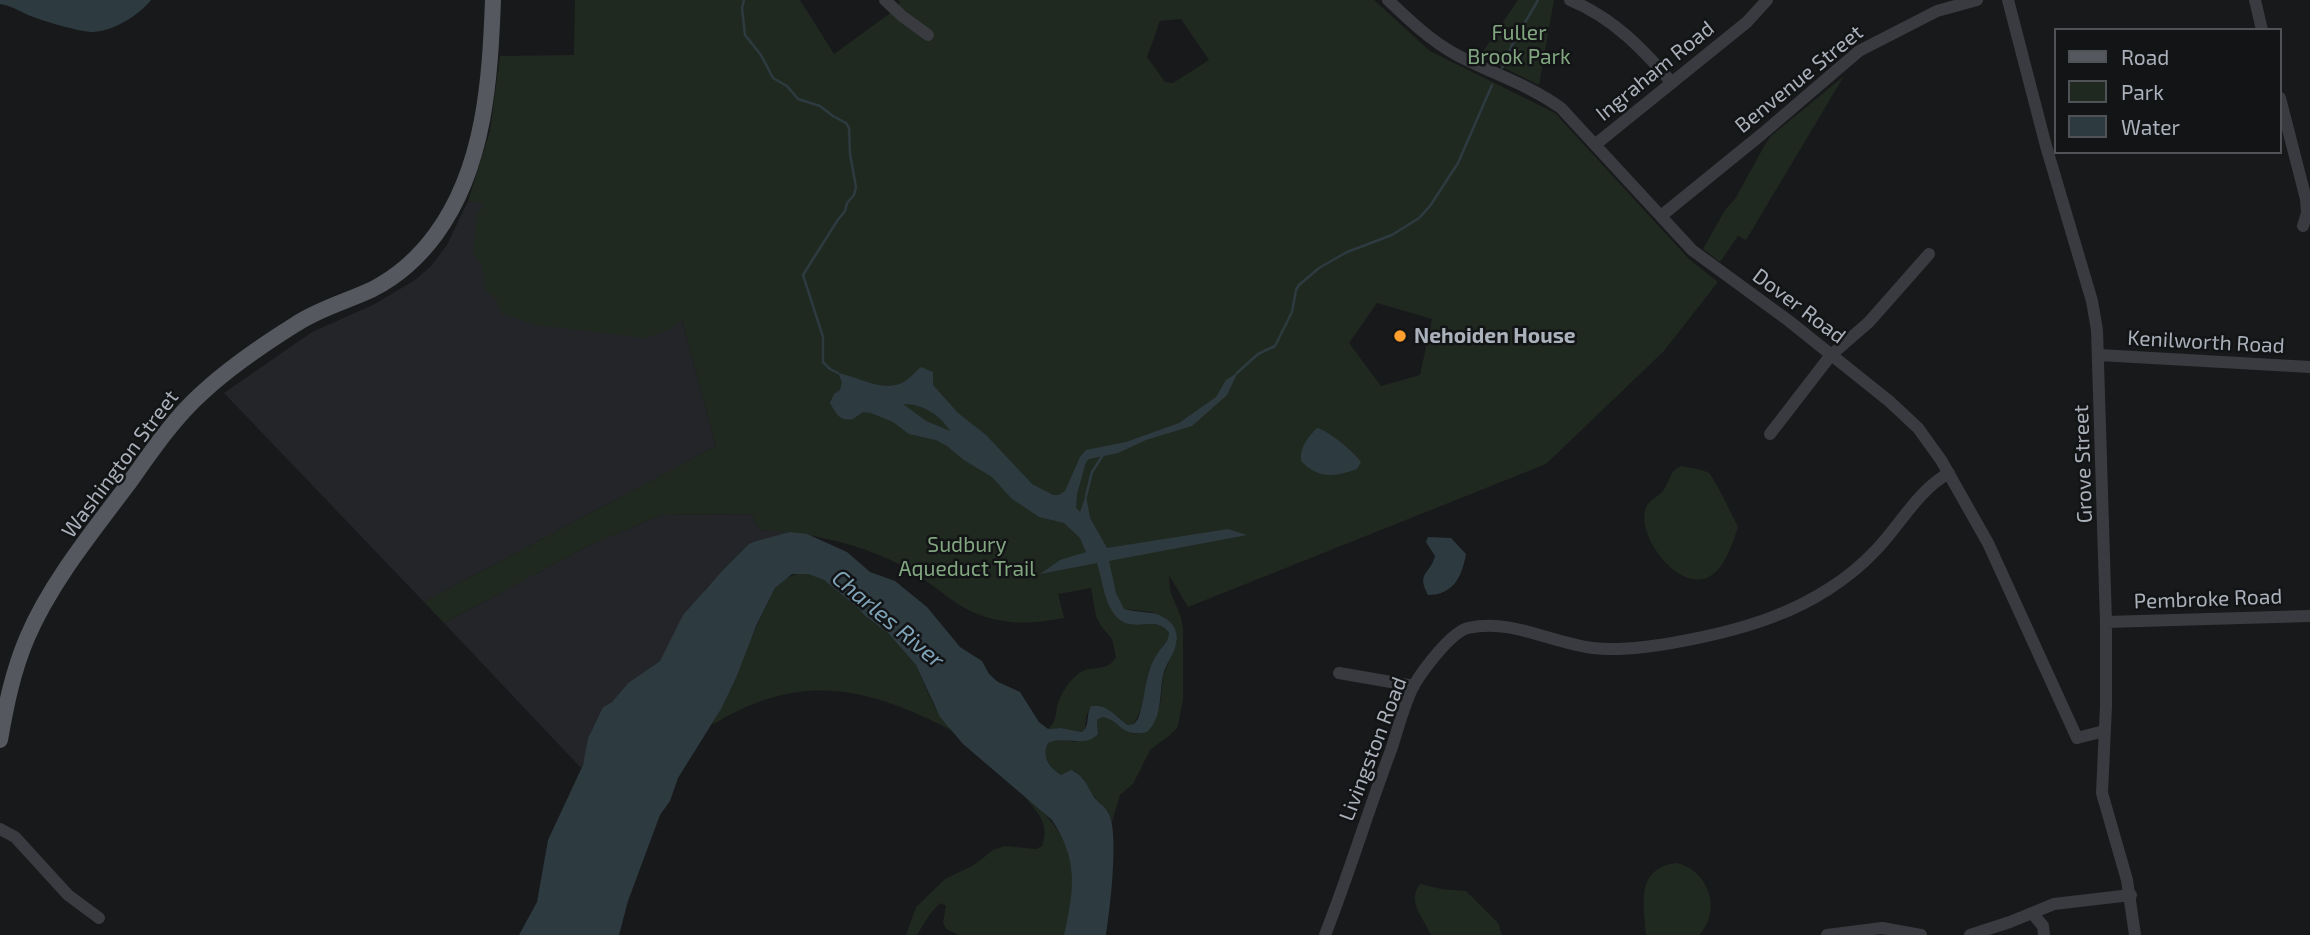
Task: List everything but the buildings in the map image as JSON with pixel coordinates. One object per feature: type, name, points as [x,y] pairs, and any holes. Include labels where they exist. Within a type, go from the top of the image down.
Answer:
[{"type":"main road","name":"Washington Street","points":[[0,740],[10,687],[27,636],[51,592],[106,513],[183,413],[201,393],[223,375],[299,321],[373,289],[391,277],[421,252],[441,228],[461,188],[480,131],[488,87],[492,0]]},
{"type":"street","points":[[886,0],[902,16],[928,34]]},
{"type":"street","name":"Dover Road","points":[[1388,0],[1446,49],[1554,103],[1573,118],[1700,257],[1780,315],[1910,419],[1949,474],[2005,575],[2077,738],[2104,731]]},
{"type":"street","points":[[1570,0],[1616,25],[1634,40],[1672,82]]},
{"type":"street","name":"Ingraham Road","points":[[1596,144],[1747,22],[1767,0]]},
{"type":"street","name":"Benvenue Street","points":[[1661,216],[1859,51],[1937,12],[1977,0]]},
{"type":"street","name":"Grove Street","points":[[2008,0],[2051,144],[2092,301],[2099,355],[2106,622],[2102,793],[2130,895],[2135,935]]},
{"type":"street","points":[[2255,0],[2262,28]]},
{"type":"street","points":[[2282,106],[2306,199],[2307,213],[2303,226]]},
{"type":"street","points":[[1770,434],[1831,355],[1869,322],[1929,254]]},
{"type":"street","name":"Kenilworth Road","points":[[2099,355],[2310,367]]},
{"type":"street","name":"Livingston Road","points":[[1325,935],[1414,686],[1442,649],[1466,628],[1515,628],[1593,649],[1622,649],[1741,628],[1805,603],[1843,579],[1876,550],[1932,485],[1949,474]]},
{"type":"street","name":"Pembroke Road","points":[[2106,622],[2310,615]]},
{"type":"street","points":[[1339,673],[1414,686]]},
{"type":"street","points":[[0,829],[15,837],[68,894],[99,918]]},
{"type":"street","points":[[1970,935],[2049,906],[2130,895]]},
{"type":"street","points":[[2044,930],[2049,906]]},
{"type":"street","points":[[2032,913],[2044,930]]},
{"type":"street","points":[[1827,935],[1882,928],[1921,935]]},
{"type":"shaded area","points":[[468,201],[657,228],[716,446],[424,602],[224,393],[312,332],[375,304],[415,280],[431,266],[447,245]]},
{"type":"shaded area","points":[[751,514],[760,530],[795,532],[756,541],[706,588],[660,661],[628,683],[612,702],[603,707],[588,738],[581,768],[444,623],[588,546],[661,515]]},
{"type":"green space","name":"Sudbury Aqueduct Trail","points":[[575,0],[800,0],[834,54],[889,14],[899,0],[1374,0],[1430,51],[1555,113],[1689,259],[1718,282],[1663,352],[1546,464],[1188,607],[1169,575],[1170,591],[1183,629],[1183,699],[1179,721],[1177,728],[1170,735],[1150,750],[1133,784],[1120,795],[1112,822],[1109,813],[1091,793],[1083,778],[1075,771],[1061,775],[1050,765],[1046,753],[1048,743],[1059,739],[1075,742],[1098,734],[1097,720],[1102,716],[1127,731],[1138,734],[1160,706],[1163,676],[1177,641],[1152,612],[1124,609],[1113,584],[1123,621],[1159,625],[1169,633],[1168,639],[1149,670],[1141,709],[1134,724],[1128,725],[1102,707],[1091,706],[1086,717],[1085,730],[1082,732],[1061,728],[1048,729],[1054,720],[1061,695],[1071,681],[1082,671],[1108,665],[1116,657],[1112,639],[1096,616],[1091,588],[1058,594],[1064,618],[1034,622],[992,619],[965,608],[913,572],[882,556],[831,540],[760,530],[751,514],[661,515],[588,546],[444,623],[424,602],[716,446],[682,320],[669,330],[645,338],[536,325],[501,313],[496,299],[486,291],[481,264],[473,253],[477,215],[484,204],[468,201],[490,131],[500,56],[574,55]],"holes":[[[1181,19],[1209,60],[1173,83],[1165,82],[1147,57],[1160,21]],[[1377,303],[1432,319],[1420,375],[1381,386],[1349,343]]]},
{"type":"green space","name":"Fuller Brook Park","points":[[1518,0],[1554,0],[1539,85],[1480,56]]},
{"type":"green space","points":[[1844,76],[1746,240],[1738,236],[1720,262],[1703,249],[1766,143]]},
{"type":"green space","points":[[1682,466],[1709,473],[1738,527],[1728,553],[1717,571],[1700,579],[1688,578],[1665,561],[1648,536],[1645,523],[1648,504],[1663,491],[1675,470]]},
{"type":"green space","points":[[800,573],[824,580],[888,633],[916,665],[934,706],[953,731],[891,703],[833,691],[804,691],[775,697],[744,708],[712,725],[736,678],[743,654],[775,588],[786,578]]},
{"type":"green space","points":[[1025,797],[1052,822],[1070,855],[1074,880],[1064,935],[959,935],[946,929],[943,922],[946,906],[941,903],[930,914],[917,935],[906,935],[916,907],[945,879],[974,865],[993,850],[1005,846],[1036,849],[1042,846],[1044,825]]},
{"type":"green space","points":[[1675,863],[1696,873],[1708,892],[1711,903],[1706,925],[1699,935],[1646,935],[1644,900],[1648,881],[1653,873],[1662,867]]},
{"type":"green space","points":[[1420,884],[1466,891],[1498,923],[1502,935],[1431,935],[1415,904],[1416,891]]},
{"type":"water","points":[[0,0],[151,0],[125,21],[110,28],[89,32],[41,20],[0,4]]},
{"type":"water","name":"Charles River","points":[[921,367],[933,372],[933,385],[958,413],[986,435],[1032,484],[1053,495],[1065,491],[1080,457],[1086,450],[1126,442],[1179,423],[1216,397],[1226,380],[1238,372],[1227,395],[1192,426],[1146,440],[1118,453],[1089,459],[1077,494],[1076,508],[1080,512],[1086,495],[1090,518],[1107,548],[1228,529],[1247,535],[1109,561],[1116,593],[1124,609],[1166,619],[1174,628],[1177,639],[1163,675],[1156,719],[1147,732],[1131,733],[1114,721],[1102,717],[1097,720],[1098,734],[1093,738],[1087,741],[1054,741],[1048,743],[1046,748],[1047,761],[1053,768],[1061,775],[1071,770],[1078,774],[1109,814],[1114,855],[1106,935],[1064,935],[1072,876],[1067,849],[1052,820],[963,744],[940,717],[916,665],[888,633],[824,580],[808,574],[792,574],[775,588],[721,709],[678,778],[670,801],[660,815],[628,901],[619,935],[519,935],[537,902],[548,840],[583,765],[588,738],[603,707],[612,702],[628,683],[660,661],[683,615],[723,570],[749,544],[756,541],[790,532],[807,534],[847,552],[870,572],[895,581],[927,607],[960,647],[982,661],[989,674],[998,682],[1020,692],[1039,722],[1048,729],[1061,728],[1082,732],[1086,727],[1091,706],[1107,709],[1128,725],[1134,724],[1138,719],[1150,668],[1169,633],[1158,625],[1125,623],[1119,619],[1107,600],[1097,563],[1040,574],[1060,560],[1086,552],[1080,538],[1064,523],[1039,517],[1011,498],[992,477],[936,440],[909,434],[893,422],[871,413],[863,412],[853,419],[844,419],[838,416],[830,403],[834,394],[840,390],[842,382],[838,373],[873,384],[891,386],[908,379]],"holes":[[[903,404],[935,415],[950,431],[926,421]]]},
{"type":"water","points":[[1317,428],[1334,437],[1353,453],[1361,462],[1357,469],[1341,474],[1320,474],[1301,461],[1305,443]]},
{"type":"water","points":[[1428,537],[1451,538],[1466,554],[1455,583],[1444,592],[1428,595],[1423,582],[1435,556],[1426,542]]},
{"type":"waterway","points":[[744,0],[742,8],[745,35],[761,55],[773,78],[787,86],[798,99],[820,106],[846,123],[849,128],[856,187],[854,195],[803,275],[823,337],[823,362],[838,373]]},
{"type":"waterway","points":[[1502,68],[1538,0]]},
{"type":"waterway","points":[[1237,373],[1258,354],[1275,346],[1292,312],[1299,285],[1319,268],[1347,252],[1392,235],[1419,218],[1430,206],[1458,163],[1492,85]]},
{"type":"waterway","points":[[1086,496],[1092,472],[1103,455]]},
{"type":"place","name":"Nehoiden House","points":[[1400,336]]}]
